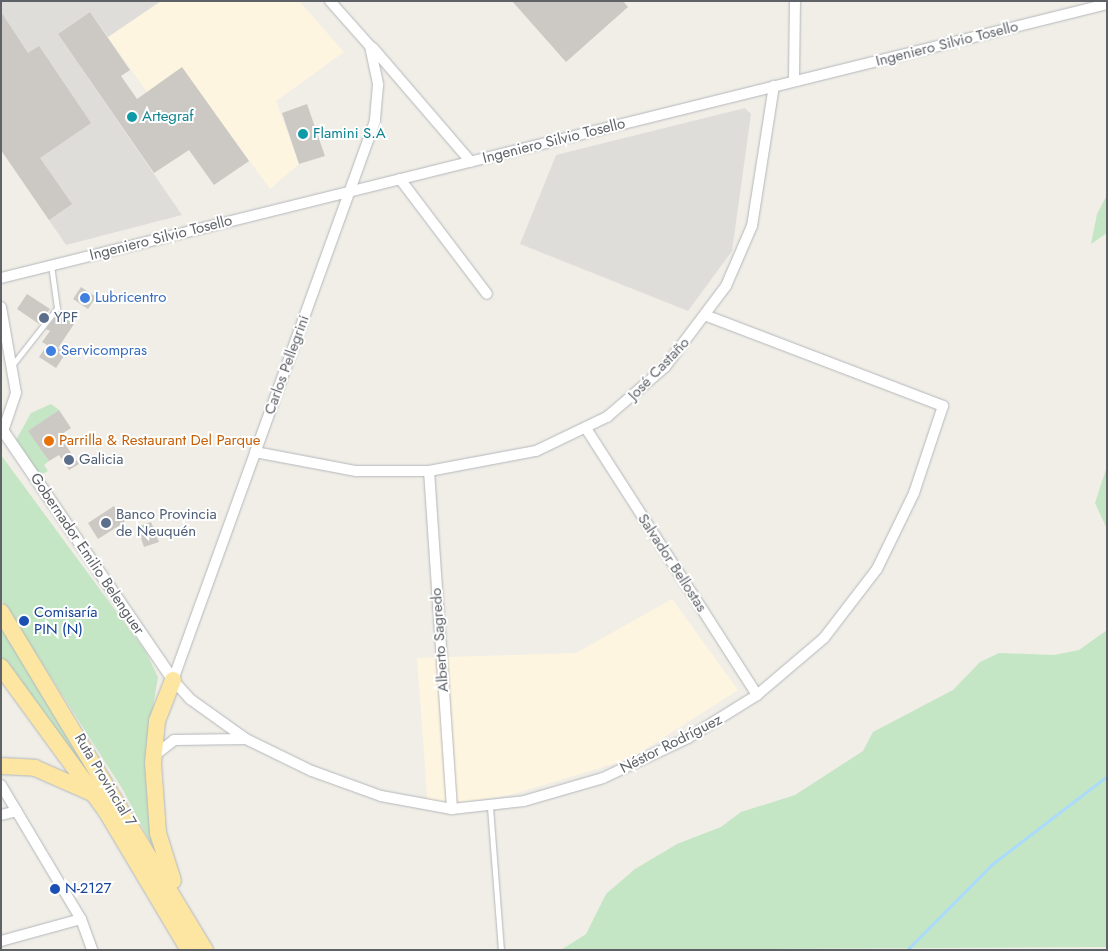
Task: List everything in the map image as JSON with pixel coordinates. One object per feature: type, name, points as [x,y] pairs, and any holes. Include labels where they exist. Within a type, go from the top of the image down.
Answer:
[{"type":"highway","name":"Ruta Provincial 7","points":[[1,612],[205,950]]},
{"type":"highway","name":"Ruta Provincial 7","points":[[1,667],[94,794],[189,950]]},
{"type":"highway","points":[[173,680],[157,721],[153,763],[162,850],[193,930]]},
{"type":"highway","points":[[1,766],[35,768],[94,794]]},
{"type":"street","points":[[330,1],[471,162]]},
{"type":"street","points":[[794,1],[794,81]]},
{"type":"street","name":"Ingeniero Silvio Tosello","points":[[1,278],[1107,4]]},
{"type":"street","name":"Carlos Pellegrini","points":[[173,680],[352,191],[378,103],[370,46]]},
{"type":"street","name":"José Castaño","points":[[255,452],[356,470],[429,471],[502,460],[587,430],[637,395],[707,316],[741,257],[752,226],[774,86]]},
{"type":"street","points":[[400,179],[487,294]]},
{"type":"street","points":[[1,307],[13,364],[15,402],[2,429]]},
{"type":"street","name":"Néstor Rodríguez","points":[[173,680],[190,699],[246,740],[347,785],[415,805],[452,809],[490,807],[603,778],[688,738],[757,695],[824,638],[877,569],[914,493],[943,406],[707,316]]},
{"type":"street","name":"Gobernador Emilio Belenguer","points":[[2,429],[173,680]]},
{"type":"street","name":"Salvador Bellostas","points":[[587,430],[757,695]]},
{"type":"street","name":"Alberto Sagredo","points":[[429,471],[452,809]]},
{"type":"street","name":"Néstor Rodríguez","points":[[153,763],[161,747],[174,740],[246,740]]},
{"type":"street","points":[[1,785],[82,919],[92,950]]},
{"type":"street","points":[[1,815],[17,811]]},
{"type":"street","points":[[1,941],[82,919]]},
{"type":"lane","points":[[13,364],[57,308],[50,265]]},
{"type":"lane","points":[[490,807],[501,950]]},
{"type":"shaded area","points":[[1,1],[161,1],[108,37],[90,12],[58,34],[182,215],[66,245],[1,150]]},
{"type":"shaded area","points":[[161,1],[299,1],[344,52],[276,101],[299,164],[270,189],[182,68],[147,92],[108,37]]},
{"type":"shaded area","points":[[745,108],[751,114],[732,251],[688,311],[520,244],[556,155]]},
{"type":"shaded area","points":[[672,599],[738,690],[630,759],[510,795],[428,807],[417,658],[576,653]]},
{"type":"green space","points":[[1107,195],[1107,233],[1091,244],[1097,214]]},
{"type":"green space","points":[[51,404],[59,410],[29,431],[49,461],[44,465],[48,471],[39,476],[16,440],[31,413]]},
{"type":"green space","points":[[1,455],[146,652],[158,677],[145,757],[155,851],[123,790],[1,599]]},
{"type":"green space","points":[[1107,466],[1107,529],[1095,503]]},
{"type":"green space","points":[[1,626],[132,839],[1,660]]},
{"type":"green space","points":[[1107,630],[1107,947],[561,950],[586,934],[606,894],[635,869],[677,844],[721,827],[741,812],[795,795],[863,751],[873,732],[953,690],[980,662],[999,653],[1054,655],[1079,650]]},
{"type":"building","points":[[512,1],[623,1],[628,7],[566,62]]},
{"type":"building","points":[[1,12],[28,53],[39,46],[91,123],[40,158],[72,204],[49,220],[1,150]]},
{"type":"building","points":[[90,12],[130,70],[121,76],[137,99],[182,67],[249,161],[214,185],[189,150],[154,173],[58,34]]},
{"type":"building","name":"Flamini S.A","points":[[307,104],[325,156],[299,164],[282,113]]},
{"type":"building","name":"Lubricentro","points":[[81,287],[96,297],[88,309],[73,299]]},
{"type":"building","points":[[27,294],[50,309],[39,324],[17,309]]},
{"type":"building","points":[[58,314],[74,324],[58,348],[66,353],[56,368],[39,357],[47,345],[42,342],[50,331],[46,329]]},
{"type":"building","name":"Parrilla & Restaurant Del Parque","points":[[59,410],[71,428],[59,436],[79,464],[69,470],[59,455],[49,461],[28,431]]},
{"type":"building","name":"Banco Provincia de Neuquén","points":[[114,506],[125,522],[98,539],[88,523]]},
{"type":"building","points":[[151,522],[159,542],[144,547],[137,527]]},
{"type":"waterway","points":[[907,950],[991,865],[1107,776]]},
{"type":"place","name":"Artegraf","points":[[132,117]]},
{"type":"place","name":"Flamini S.A","points":[[303,134]]},
{"type":"place","name":"Lubricentro","points":[[85,298]]},
{"type":"place","name":"YPF","points":[[44,318]]},
{"type":"place","name":"Servicompras","points":[[51,351]]},
{"type":"place","name":"Parrilla & Restaurant Del Parque","points":[[49,441]]},
{"type":"place","name":"Galicia","points":[[69,460]]},
{"type":"place","name":"Banco Provincia de Neuquén","points":[[106,523]]},
{"type":"place","name":"Comisaría PIN (N)","points":[[24,621]]},
{"type":"place","name":"N-2127","points":[[55,889]]}]
